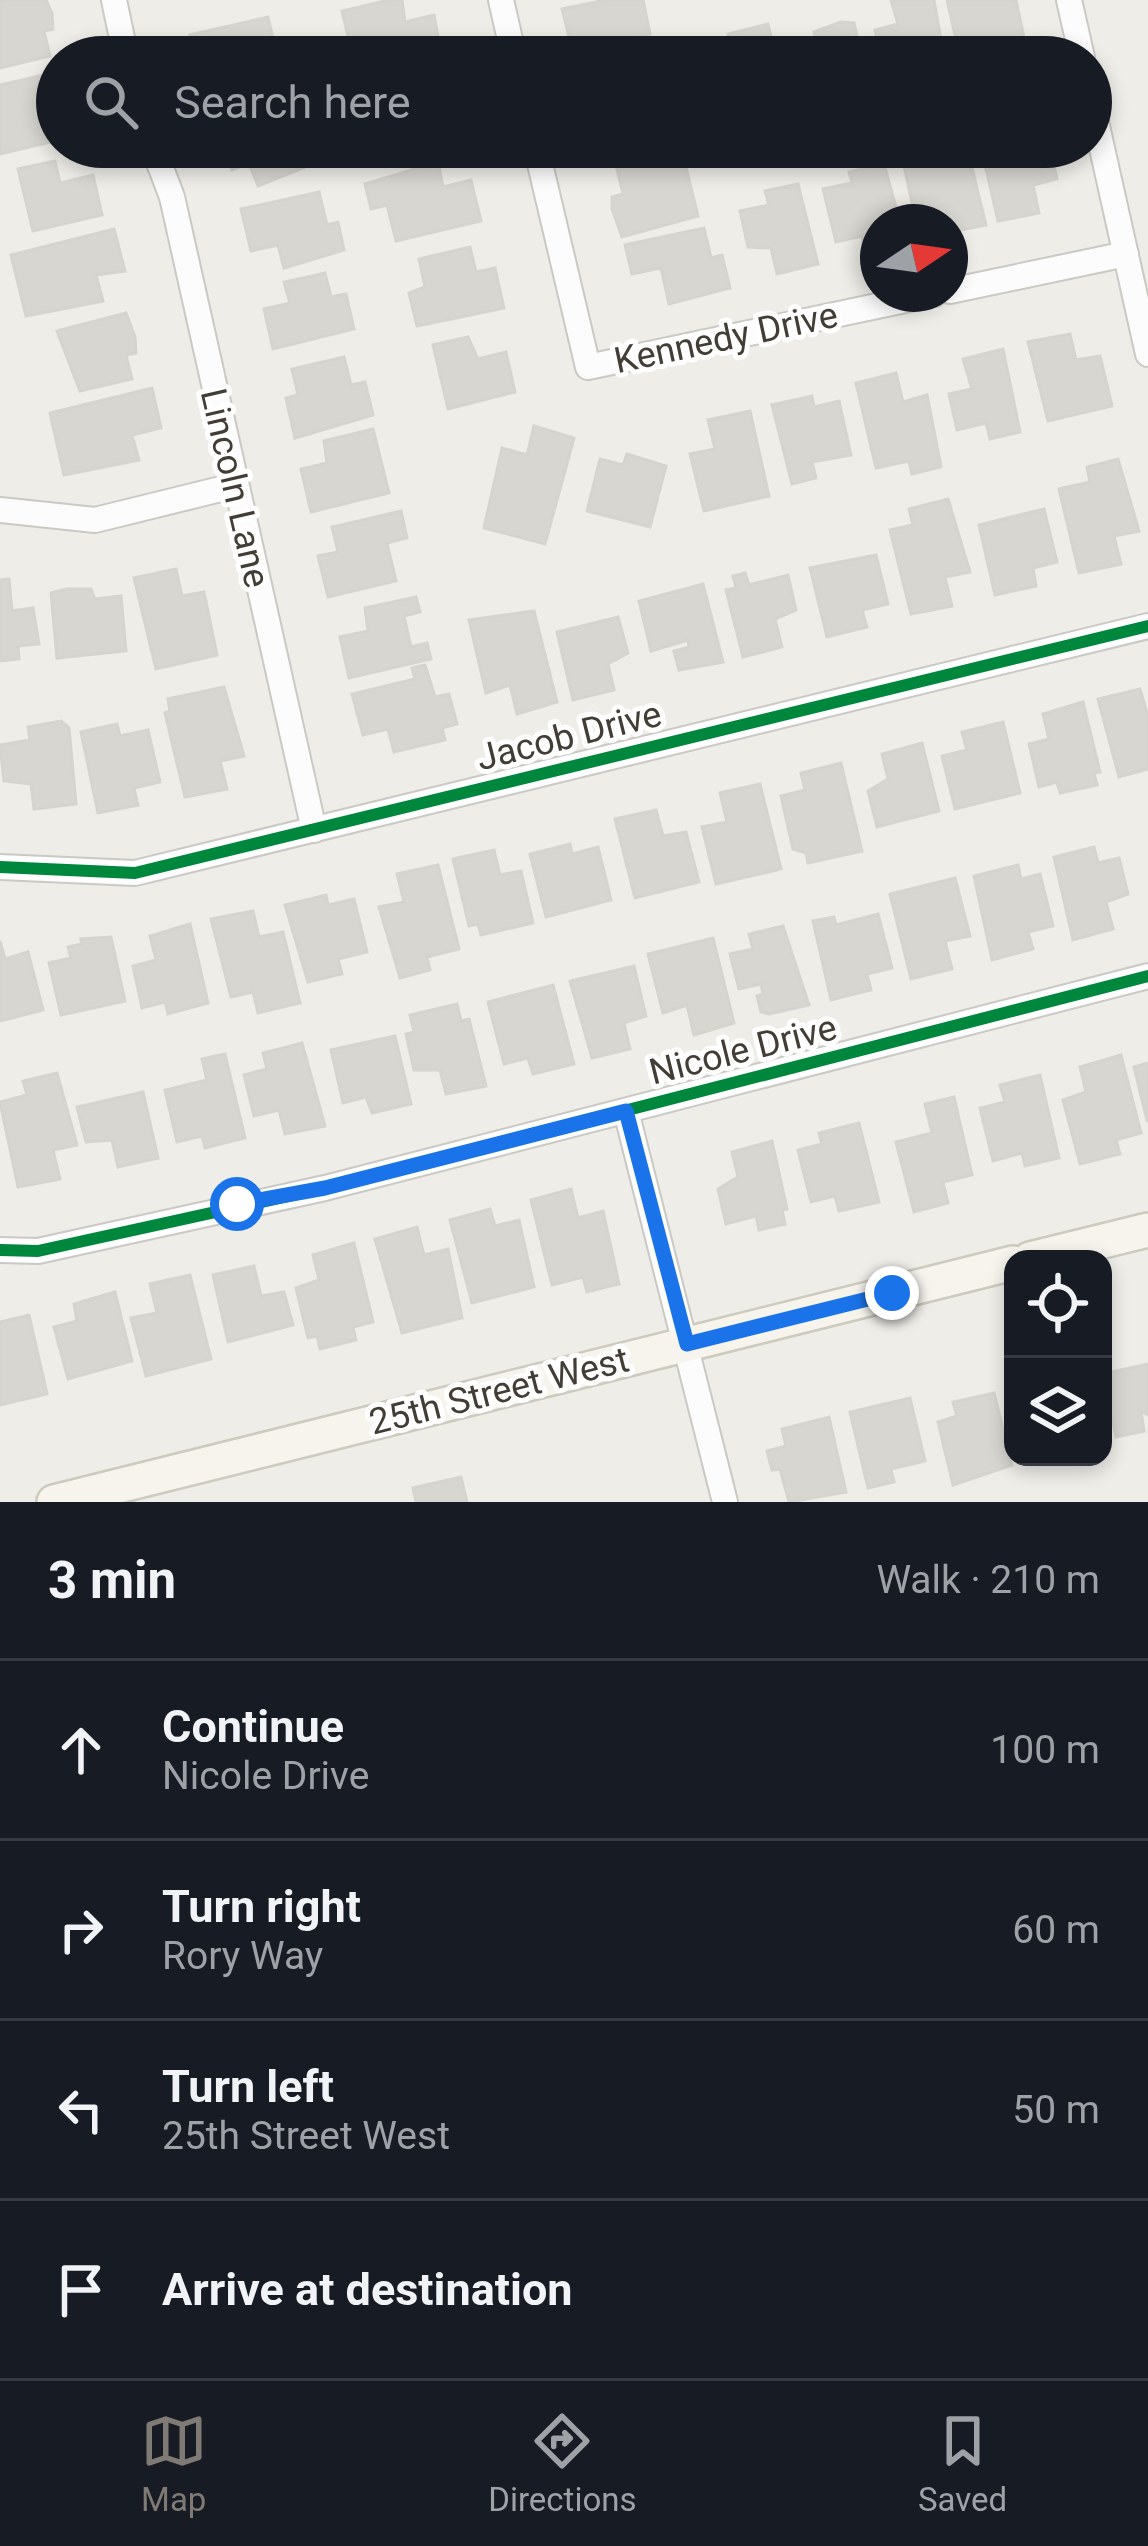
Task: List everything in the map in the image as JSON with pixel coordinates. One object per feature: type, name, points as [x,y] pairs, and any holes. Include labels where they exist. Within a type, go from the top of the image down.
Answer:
[{"type":"main road","points":[[1067,1250],[1148,1230]]},
{"type":"main road","name":"25th Street West","points":[[54,1502],[1004,1265]]},
{"type":"street","points":[[114,0],[122,36]]},
{"type":"street","points":[[501,0],[509,36]]},
{"type":"street","points":[[1069,0],[1077,36]]},
{"type":"street","name":"Lincoln Lane","points":[[160,168],[172,197],[233,486],[314,830]]},
{"type":"street","name":"Kennedy Drive","points":[[541,168],[588,367],[860,310]]},
{"type":"street","points":[[1107,168],[1148,354]]},
{"type":"street","points":[[968,287],[1126,254]]},
{"type":"street","points":[[0,510],[95,520],[233,486]]},
{"type":"street","name":"Jacob Drive","points":[[0,867],[135,873],[1148,626]]},
{"type":"street","name":"Nicole Drive","points":[[0,1250],[38,1251],[325,1188],[1148,976]]},
{"type":"street","points":[[626,1111],[725,1502]]},
{"type":"building","points":[[0,0],[46,0],[53,29],[36,36],[36,59],[0,68]]},
{"type":"building","points":[[402,0],[405,22],[434,15],[438,36],[348,36],[342,11]]},
{"type":"building","points":[[606,0],[643,0],[650,34],[569,36],[562,9]]},
{"type":"building","points":[[891,0],[934,0],[940,36],[877,36],[875,30],[898,24]]},
{"type":"building","points":[[947,0],[1016,0],[1024,36],[955,36]]},
{"type":"building","points":[[268,17],[272,36],[190,36]]},
{"type":"building","points":[[841,22],[854,23],[857,36],[815,36],[814,32]]},
{"type":"building","points":[[768,24],[771,36],[728,36]]},
{"type":"building","points":[[36,77],[36,145],[0,154],[0,85]]},
{"type":"building","points":[[57,168],[60,183],[93,175],[102,215],[33,231],[18,169]]},
{"type":"building","points":[[251,168],[303,168],[258,186]]},
{"type":"building","points":[[418,168],[439,168],[443,187],[471,180],[481,221],[396,241],[387,205],[371,209],[365,184]]},
{"type":"building","points":[[686,168],[698,216],[622,237],[612,209],[612,197],[623,194],[617,169]]},
{"type":"building","points":[[885,168],[895,204],[860,204],[860,236],[836,242],[823,189],[852,183],[849,172]]},
{"type":"building","points":[[905,168],[972,168],[986,225],[968,228],[968,204],[912,204]]},
{"type":"building","points":[[986,168],[1055,168],[1057,179],[1033,185],[1039,213],[998,221]]},
{"type":"building","points":[[798,184],[818,264],[777,274],[771,248],[748,247],[740,211],[769,205],[765,191]]},
{"type":"building","points":[[319,192],[327,225],[338,222],[344,250],[284,268],[278,245],[251,251],[241,209]]},
{"type":"building","points":[[704,228],[711,258],[722,255],[730,288],[669,304],[661,268],[632,274],[625,245]]},
{"type":"building","points":[[114,229],[125,271],[96,275],[103,301],[26,316],[11,255]]},
{"type":"building","points":[[470,247],[476,272],[495,268],[504,308],[417,326],[409,293],[425,287],[419,259]]},
{"type":"building","points":[[325,273],[331,297],[346,294],[354,329],[273,349],[264,309],[290,303],[284,282]]},
{"type":"building","points":[[126,313],[135,337],[136,353],[126,355],[132,379],[80,391],[57,331]]},
{"type":"building","points":[[1070,334],[1076,360],[1100,356],[1112,406],[1048,421],[1028,342]]},
{"type":"building","points":[[468,337],[478,359],[506,352],[515,392],[448,409],[433,345]]},
{"type":"building","points":[[1003,349],[1020,432],[990,439],[986,423],[957,430],[949,394],[972,389],[963,359]]},
{"type":"building","points":[[344,357],[351,385],[365,382],[373,415],[295,438],[286,398],[298,395],[292,369]]},
{"type":"building","points":[[896,373],[903,402],[927,395],[941,467],[912,474],[909,461],[876,468],[856,383]]},
{"type":"building","points":[[152,388],[161,428],[132,435],[139,460],[64,475],[50,413]]},
{"type":"building","points":[[812,396],[814,407],[839,401],[851,455],[812,462],[816,478],[792,484],[772,405]]},
{"type":"building","points":[[750,411],[769,496],[704,511],[690,454],[715,449],[708,420]]},
{"type":"building","points":[[534,426],[574,438],[545,544],[484,528],[502,448],[527,455]]},
{"type":"building","points":[[373,429],[389,493],[311,512],[301,469],[327,463],[324,441]]},
{"type":"building","points":[[627,454],[666,466],[650,527],[587,511],[600,459],[623,465]]},
{"type":"building","points":[[1118,459],[1139,531],[1114,536],[1121,564],[1079,573],[1059,489],[1090,482],[1087,467]]},
{"type":"building","points":[[948,499],[970,572],[945,577],[952,606],[911,614],[890,530],[913,525],[909,509]]},
{"type":"building","points":[[1044,509],[1057,562],[1033,568],[1036,586],[995,595],[979,525]]},
{"type":"building","points":[[401,511],[407,538],[387,543],[396,581],[328,597],[318,556],[338,552],[332,527]]},
{"type":"building","points":[[876,555],[888,604],[862,610],[867,627],[827,637],[810,568]]},
{"type":"building","points":[[176,569],[182,596],[204,592],[217,655],[156,669],[134,578]]},
{"type":"building","points":[[745,573],[749,585],[788,575],[796,610],[775,619],[782,647],[743,657],[726,590],[736,588],[733,576]]},
{"type":"building","points":[[9,579],[12,611],[33,608],[39,644],[18,646],[19,659],[0,661],[0,580]]},
{"type":"building","points":[[703,584],[723,662],[679,670],[674,651],[689,647],[688,640],[651,651],[639,601]]},
{"type":"building","points":[[91,589],[95,599],[121,596],[126,651],[57,658],[51,593]]},
{"type":"building","points":[[416,597],[420,612],[404,616],[411,647],[427,643],[431,659],[349,678],[340,637],[368,631],[365,608]]},
{"type":"building","points":[[534,611],[557,702],[517,714],[510,685],[486,693],[469,620]]},
{"type":"building","points":[[618,617],[628,653],[608,664],[614,690],[573,700],[557,632]]},
{"type":"building","points":[[425,665],[435,697],[449,694],[457,724],[442,728],[445,740],[394,752],[388,729],[363,735],[352,694],[415,679],[412,668]]},
{"type":"building","points":[[224,687],[244,756],[220,761],[227,789],[185,797],[165,713],[170,711],[168,699]]},
{"type":"building","points":[[1140,689],[1148,716],[1148,769],[1119,777],[1098,699]]},
{"type":"building","points":[[1083,702],[1100,772],[1094,773],[1097,785],[1060,793],[1057,782],[1039,787],[1029,744],[1049,739],[1043,714]]},
{"type":"building","points":[[61,721],[69,728],[76,804],[34,809],[31,784],[4,781],[0,745],[30,740],[28,727]]},
{"type":"building","points":[[1003,722],[1020,793],[955,809],[942,756],[967,750],[962,732]]},
{"type":"building","points":[[117,724],[120,736],[148,730],[160,782],[134,788],[138,805],[98,813],[81,732]]},
{"type":"building","points":[[922,743],[939,811],[877,827],[868,791],[888,779],[882,754]]},
{"type":"building","points":[[841,763],[862,851],[808,863],[806,853],[793,849],[781,796],[805,790],[801,773]]},
{"type":"building","points":[[760,784],[781,869],[716,884],[702,827],[727,822],[720,793]]},
{"type":"building","points":[[656,810],[663,836],[686,832],[699,882],[635,898],[615,819]]},
{"type":"building","points":[[570,844],[572,854],[598,847],[611,900],[546,917],[530,854]]},
{"type":"building","points":[[1094,847],[1098,863],[1119,858],[1128,894],[1106,902],[1113,929],[1073,940],[1054,857]]},
{"type":"building","points":[[494,850],[500,875],[521,871],[533,923],[481,935],[478,924],[469,926],[453,859]]},
{"type":"building","points":[[438,865],[459,949],[427,957],[430,970],[400,978],[379,907],[404,902],[397,874]]},
{"type":"building","points":[[1018,865],[1021,879],[1040,874],[1053,926],[1028,932],[1033,949],[992,960],[974,876]]},
{"type":"building","points":[[955,878],[970,936],[945,941],[952,969],[911,979],[890,894]]},
{"type":"building","points":[[326,895],[328,905],[354,899],[367,952],[338,959],[342,974],[308,982],[285,905]]},
{"type":"building","points":[[253,911],[259,937],[283,932],[300,1003],[258,1013],[253,992],[231,997],[211,919]]},
{"type":"building","points":[[878,914],[892,968],[867,974],[871,990],[831,1000],[813,921],[834,917],[836,925]]},
{"type":"building","points":[[190,924],[208,1003],[168,1014],[165,1002],[142,1008],[133,966],[156,960],[150,936]]},
{"type":"building","points":[[783,926],[809,1005],[769,1014],[761,1012],[757,996],[763,994],[761,984],[739,989],[730,954],[753,949],[749,934]]},
{"type":"building","points":[[111,937],[125,1001],[61,1015],[49,963],[71,958],[68,947],[82,944],[81,939]]},
{"type":"building","points":[[713,938],[734,1023],[694,1035],[687,1005],[663,1013],[648,954]]},
{"type":"building","points":[[0,941],[5,959],[28,952],[43,1010],[0,1021]]},
{"type":"building","points":[[634,966],[646,1016],[624,1023],[630,1049],[592,1058],[570,981]]},
{"type":"building","points":[[553,985],[574,1064],[533,1074],[528,1058],[504,1064],[488,1002]]},
{"type":"building","points":[[457,1004],[461,1021],[469,1019],[486,1086],[446,1094],[440,1070],[414,1070],[406,1034],[414,1032],[410,1015]]},
{"type":"building","points":[[395,1036],[411,1104],[372,1113],[366,1097],[343,1103],[331,1050]]},
{"type":"building","points":[[302,1043],[325,1126],[285,1134],[279,1110],[254,1116],[244,1075],[267,1069],[263,1053]]},
{"type":"building","points":[[225,1054],[245,1138],[205,1148],[202,1136],[177,1142],[165,1090],[207,1080],[202,1059]]},
{"type":"building","points":[[1121,1055],[1141,1133],[1116,1140],[1120,1154],[1080,1164],[1063,1100],[1086,1092],[1080,1067]]},
{"type":"building","points":[[1148,1063],[1148,1119],[1147,1120],[1134,1067]]},
{"type":"building","points":[[57,1073],[77,1145],[53,1150],[60,1179],[18,1187],[0,1102],[27,1095],[23,1081]]},
{"type":"building","points":[[1040,1075],[1059,1158],[1025,1166],[1022,1153],[993,1161],[980,1108],[1005,1102],[1000,1085]]},
{"type":"building","points":[[143,1092],[158,1158],[118,1167],[112,1140],[86,1142],[77,1107]]},
{"type":"building","points":[[954,1097],[972,1175],[943,1182],[948,1203],[914,1212],[896,1142],[932,1133],[925,1104]]},
{"type":"building","points":[[859,1123],[879,1202],[839,1211],[835,1196],[811,1202],[798,1150],[822,1144],[819,1133]]},
{"type":"building","points":[[772,1141],[787,1209],[782,1210],[785,1224],[759,1230],[756,1216],[726,1224],[718,1189],[738,1177],[732,1152]]},
{"type":"building","points":[[571,1189],[578,1218],[603,1211],[619,1284],[587,1292],[583,1277],[552,1285],[531,1200]]},
{"type":"building","points":[[490,1209],[495,1226],[519,1220],[534,1287],[472,1303],[450,1220]]},
{"type":"building","points":[[417,1227],[424,1255],[448,1249],[462,1318],[402,1333],[375,1239]]},
{"type":"building","points":[[354,1243],[373,1322],[353,1327],[356,1340],[320,1349],[317,1336],[308,1338],[296,1288],[319,1280],[313,1255]]},
{"type":"building","points":[[254,1266],[261,1296],[284,1292],[293,1325],[228,1342],[213,1275]]},
{"type":"building","points":[[190,1275],[211,1359],[146,1376],[131,1318],[157,1313],[150,1284]]},
{"type":"building","points":[[115,1292],[132,1361],[68,1379],[54,1327],[77,1321],[74,1304]]},
{"type":"building","points":[[29,1315],[47,1394],[0,1405],[0,1322]]},
{"type":"building","points":[[1148,1364],[1148,1415],[1141,1411],[1144,1431],[1116,1437],[1112,1372]]},
{"type":"building","points":[[994,1393],[1004,1433],[1004,1466],[1009,1466],[953,1485],[938,1422],[957,1416],[953,1402]]},
{"type":"building","points":[[910,1398],[925,1461],[891,1469],[894,1482],[868,1488],[850,1412]]},
{"type":"building","points":[[829,1417],[846,1492],[789,1502],[780,1469],[772,1470],[767,1451],[786,1446],[782,1429]]},
{"type":"building","points":[[461,1477],[467,1502],[416,1502],[413,1488]]},
{"type":"cycle path","points":[[0,867],[135,873],[1148,626]]},
{"type":"cycle path","points":[[0,1250],[38,1251],[325,1188],[1148,976]]},
{"type":"route","points":[[237,1204],[325,1188],[626,1111],[687,1344],[892,1293]]}]
